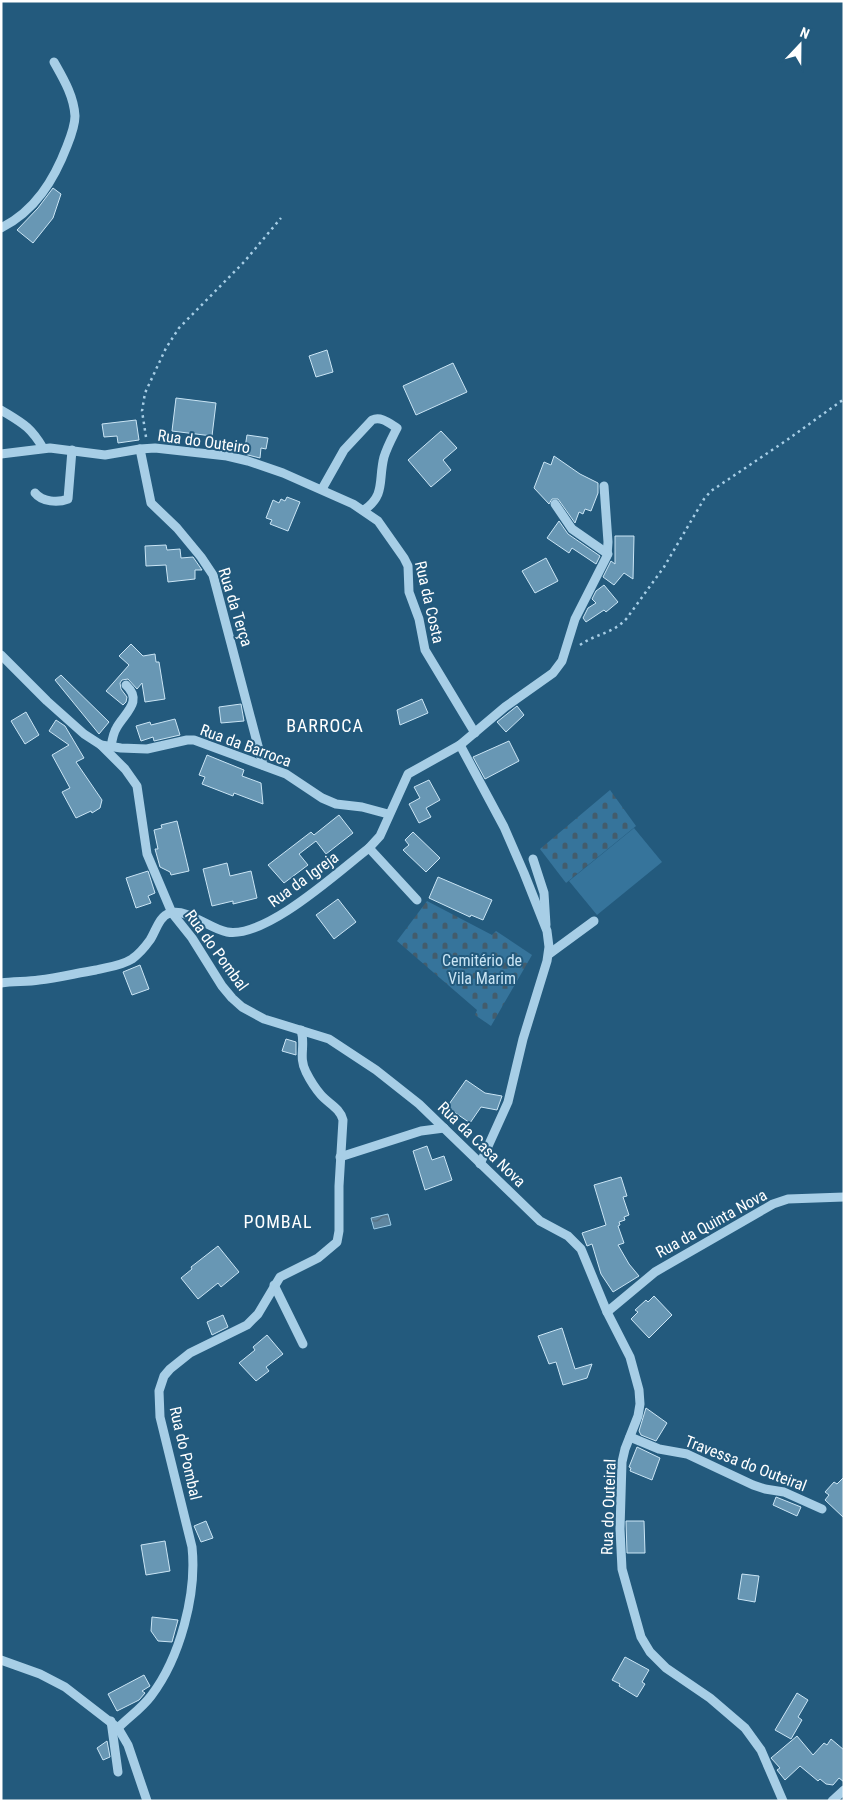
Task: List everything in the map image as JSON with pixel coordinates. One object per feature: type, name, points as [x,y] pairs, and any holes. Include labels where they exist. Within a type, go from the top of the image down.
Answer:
[{"type":"street","points":[[1,228],[27,212],[42,194],[58,168],[73,129],[75,116],[72,100],[54,62]]},
{"type":"street","points":[[1,410],[28,427],[43,448]]},
{"type":"street","points":[[322,489],[349,443],[372,420],[382,419],[397,428],[385,455],[379,492],[374,502],[364,510]]},
{"type":"street","name":"Rua do Outeiro","points":[[1,454],[43,448],[72,450],[99,455],[128,452],[143,448],[163,448],[234,457],[264,466],[322,489],[364,510]]},
{"type":"street","name":"Rua da Terça","points":[[143,448],[151,503],[177,528],[207,564],[213,575],[263,765]]},
{"type":"street","points":[[35,493],[44,500],[63,501],[68,499],[72,450]]},
{"type":"street","points":[[604,486],[608,554]]},
{"type":"street","points":[[554,504],[572,529],[608,554]]},
{"type":"street","name":"Rua da Costa","points":[[364,510],[382,526],[406,562],[409,592],[419,619],[425,650],[475,733]]},
{"type":"street","name":"Rua da Igreja","points":[[172,913],[181,913],[228,932],[250,929],[283,914],[369,848],[380,836],[388,814],[408,774],[460,745],[505,707],[553,673],[558,667],[565,654],[578,612],[608,554]]},
{"type":"street","name":"Rua da Barroca","points":[[1,656],[84,734],[101,744],[111,747],[135,749],[153,748],[190,740],[292,777],[322,798],[336,804],[362,807],[388,814]]},
{"type":"street","points":[[111,747],[115,731],[131,708],[134,700],[133,693],[126,685]]},
{"type":"street","name":"Rua do Pombal","points":[[101,744],[128,773],[137,786],[147,854],[172,913],[201,951],[222,986],[236,1002],[264,1019],[301,1030],[304,1068],[319,1092],[339,1111],[343,1125],[337,1242],[318,1258],[283,1275],[274,1285],[253,1320],[239,1330],[190,1353],[170,1369],[161,1383],[160,1417],[192,1547],[191,1590],[181,1634],[164,1675],[151,1696],[114,1724]]},
{"type":"street","points":[[460,745],[504,827],[546,931]]},
{"type":"street","points":[[369,848],[417,900]]},
{"type":"street","points":[[480,1164],[508,1102],[521,1045],[549,954],[546,931],[546,901],[533,859]]},
{"type":"street","points":[[1,983],[43,980],[110,967],[125,962],[141,951],[163,918],[172,913]]},
{"type":"street","points":[[549,954],[594,921]]},
{"type":"street","name":"Rua da Casa Nova","points":[[301,1030],[329,1038],[406,1094],[540,1221],[568,1236],[578,1245],[607,1312]]},
{"type":"street","points":[[340,1157],[421,1131],[444,1128]]},
{"type":"street","name":"Rua da Quinta Nova","points":[[607,1312],[655,1272],[773,1204],[797,1198],[844,1197]]},
{"type":"street","points":[[274,1285],[303,1344]]},
{"type":"street","name":"Rua do Outeiral","points":[[607,1312],[630,1357],[639,1390],[640,1404],[638,1416],[623,1456],[620,1513],[621,1555],[627,1587],[643,1642],[666,1668],[710,1698],[745,1728],[760,1750],[783,1801]]},
{"type":"street","name":"Travessa do Outeiral","points":[[630,1437],[659,1449],[687,1454],[753,1485],[784,1492],[822,1509]]},
{"type":"street","points":[[1,1660],[59,1684],[114,1724],[128,1745],[147,1801]]},
{"type":"street","points":[[114,1724],[118,1772]]},
{"type":"street","points":[[832,1801],[844,1790]]},
{"type":"path","points":[[143,448],[142,401],[172,338],[281,218]]},
{"type":"path","points":[[577,647],[622,624],[653,584],[704,499],[711,491],[844,399]]},
{"type":"green space","points":[[610,790],[636,826],[566,883],[540,849]]},
{"type":"green space","points":[[634,828],[662,862],[597,915],[569,881]]},
{"type":"green space","name":"Cemitério de Vila Marim","points":[[427,901],[492,935],[496,931],[532,955],[491,1026],[475,1015],[477,1010],[397,941]]},
{"type":"water","points":[[388,1214],[391,1225],[374,1229],[371,1218]]},
{"type":"building","points":[[53,188],[61,194],[53,218],[33,243],[17,230],[38,208]]},
{"type":"building","points":[[327,350],[333,372],[316,377],[309,356]]},
{"type":"building","points":[[453,363],[467,392],[416,415],[403,386]]},
{"type":"building","points":[[176,398],[216,403],[212,436],[172,431]]},
{"type":"building","points":[[136,420],[139,440],[118,443],[117,436],[104,437],[102,424]]},
{"type":"building","points":[[441,431],[457,448],[443,460],[451,470],[431,487],[408,460]]},
{"type":"building","points":[[247,435],[268,438],[266,449],[261,448],[260,458],[244,454]]},
{"type":"building","points":[[554,456],[580,474],[598,483],[598,493],[591,511],[585,509],[583,514],[579,512],[575,523],[558,499],[552,499],[549,504],[534,488],[544,462],[551,465]]},
{"type":"building","points":[[287,497],[300,502],[288,531],[270,524],[272,520],[266,518],[273,500],[279,503],[281,499],[285,501]]},
{"type":"building","points":[[559,521],[568,534],[600,556],[596,564],[572,548],[569,553],[547,538]]},
{"type":"building","points":[[615,536],[634,536],[633,579],[624,573],[614,585],[603,577],[611,561],[615,564]]},
{"type":"building","points":[[166,545],[167,550],[180,549],[181,558],[193,557],[202,570],[195,570],[195,579],[168,582],[166,565],[146,566],[145,546]]},
{"type":"building","points":[[546,558],[558,581],[535,593],[522,571]]},
{"type":"building","points":[[604,585],[618,602],[606,612],[604,610],[586,622],[583,618],[588,608],[596,603],[592,599],[596,591]]},
{"type":"building","points":[[131,644],[143,656],[155,654],[156,662],[159,662],[165,699],[145,702],[142,683],[137,689],[128,679],[122,680],[120,683],[121,689],[127,697],[123,705],[106,691],[129,665],[119,656]]},
{"type":"building","points":[[61,675],[109,722],[99,734],[55,680]]},
{"type":"building","points":[[422,699],[428,713],[400,725],[397,710]]},
{"type":"building","points":[[241,704],[244,721],[221,723],[219,707]]},
{"type":"building","points":[[517,706],[524,715],[506,732],[497,722]]},
{"type":"building","points":[[26,712],[39,735],[25,744],[11,721]]},
{"type":"building","points":[[175,719],[180,735],[154,741],[153,737],[141,741],[136,726],[150,722],[151,725]]},
{"type":"building","points":[[56,720],[65,726],[84,758],[76,762],[102,800],[100,808],[92,813],[91,811],[76,818],[62,792],[70,788],[52,755],[69,745],[49,731]]},
{"type":"building","points":[[509,741],[519,761],[485,779],[473,757]]},
{"type":"building","points":[[207,755],[244,770],[242,776],[261,783],[263,804],[234,793],[233,796],[202,784],[205,777],[199,775]]},
{"type":"building","points":[[429,780],[440,800],[426,808],[431,817],[419,823],[409,804],[420,798],[414,787]]},
{"type":"building","points":[[339,815],[353,833],[326,854],[316,841],[299,854],[308,865],[284,883],[268,865],[311,832],[314,835]]},
{"type":"building","points":[[177,821],[189,871],[171,875],[170,872],[160,867],[155,849],[158,849],[154,830],[162,828],[161,825]]},
{"type":"building","points":[[413,832],[440,858],[426,872],[403,850],[409,845],[405,840]]},
{"type":"building","points":[[227,863],[230,876],[251,871],[257,898],[233,904],[233,901],[212,906],[203,869]]},
{"type":"building","points":[[148,871],[155,893],[148,896],[151,903],[136,908],[126,878]]},
{"type":"building","points":[[438,877],[492,900],[483,920],[471,915],[470,917],[429,898]]},
{"type":"building","points":[[338,899],[356,922],[334,939],[316,915]]},
{"type":"building","points":[[140,965],[149,989],[132,995],[123,972]]},
{"type":"building","points":[[286,1039],[296,1042],[296,1055],[282,1051]]},
{"type":"building","points":[[466,1080],[485,1093],[502,1096],[497,1110],[481,1107],[470,1123],[447,1107]]},
{"type":"building","points":[[427,1146],[432,1160],[444,1156],[452,1180],[425,1190],[413,1151]]},
{"type":"building","points":[[621,1177],[627,1196],[623,1197],[629,1215],[624,1217],[625,1220],[619,1222],[620,1225],[618,1226],[624,1243],[618,1245],[629,1264],[639,1276],[613,1292],[601,1274],[592,1244],[587,1246],[582,1233],[606,1225],[594,1185]]},
{"type":"building","points":[[218,1246],[239,1272],[221,1287],[218,1283],[198,1299],[181,1278],[192,1269],[191,1267]]},
{"type":"building","points":[[654,1296],[672,1315],[649,1338],[631,1319],[638,1312],[635,1310],[646,1300],[648,1302]]},
{"type":"building","points":[[223,1315],[228,1327],[212,1335],[207,1322]]},
{"type":"building","points":[[562,1328],[575,1369],[592,1364],[587,1378],[563,1385],[556,1362],[549,1364],[538,1336]]},
{"type":"building","points":[[267,1335],[283,1354],[266,1367],[269,1371],[256,1381],[239,1363],[255,1350],[253,1347]]},
{"type":"building","points":[[646,1408],[667,1423],[656,1441],[641,1435],[639,1431]]},
{"type":"building","points":[[637,1447],[660,1458],[652,1480],[630,1471],[631,1468],[629,1467]]},
{"type":"building","points":[[844,1477],[844,1518],[825,1500],[829,1495],[825,1492],[834,1482],[837,1484]]},
{"type":"building","points":[[776,1497],[801,1507],[797,1516],[773,1505]]},
{"type":"building","points":[[206,1521],[213,1538],[201,1542],[194,1526]]},
{"type":"building","points":[[626,1521],[644,1521],[645,1553],[627,1553]]},
{"type":"building","points":[[165,1541],[170,1571],[146,1575],[141,1545]]},
{"type":"building","points":[[742,1574],[759,1576],[755,1602],[738,1599]]},
{"type":"building","points":[[152,1617],[178,1620],[172,1642],[158,1641],[151,1631]]},
{"type":"building","points":[[625,1657],[649,1670],[642,1682],[645,1684],[637,1697],[612,1680]]},
{"type":"building","points":[[144,1675],[150,1686],[142,1691],[145,1693],[139,1700],[117,1711],[108,1694]]},
{"type":"building","points":[[797,1693],[808,1700],[798,1717],[802,1720],[791,1739],[775,1730]]},
{"type":"building","points":[[797,1736],[813,1755],[824,1743],[827,1745],[831,1739],[844,1750],[844,1782],[839,1778],[833,1785],[826,1784],[820,1779],[818,1781],[800,1766],[785,1780],[777,1770],[780,1768],[771,1758]]},
{"type":"building","points":[[107,1741],[110,1757],[103,1760],[97,1748]]},
{"type":"district","name":"BARROCA","points":[[325,726]]},
{"type":"district","name":"POMBAL","points":[[278,1222]]}]
